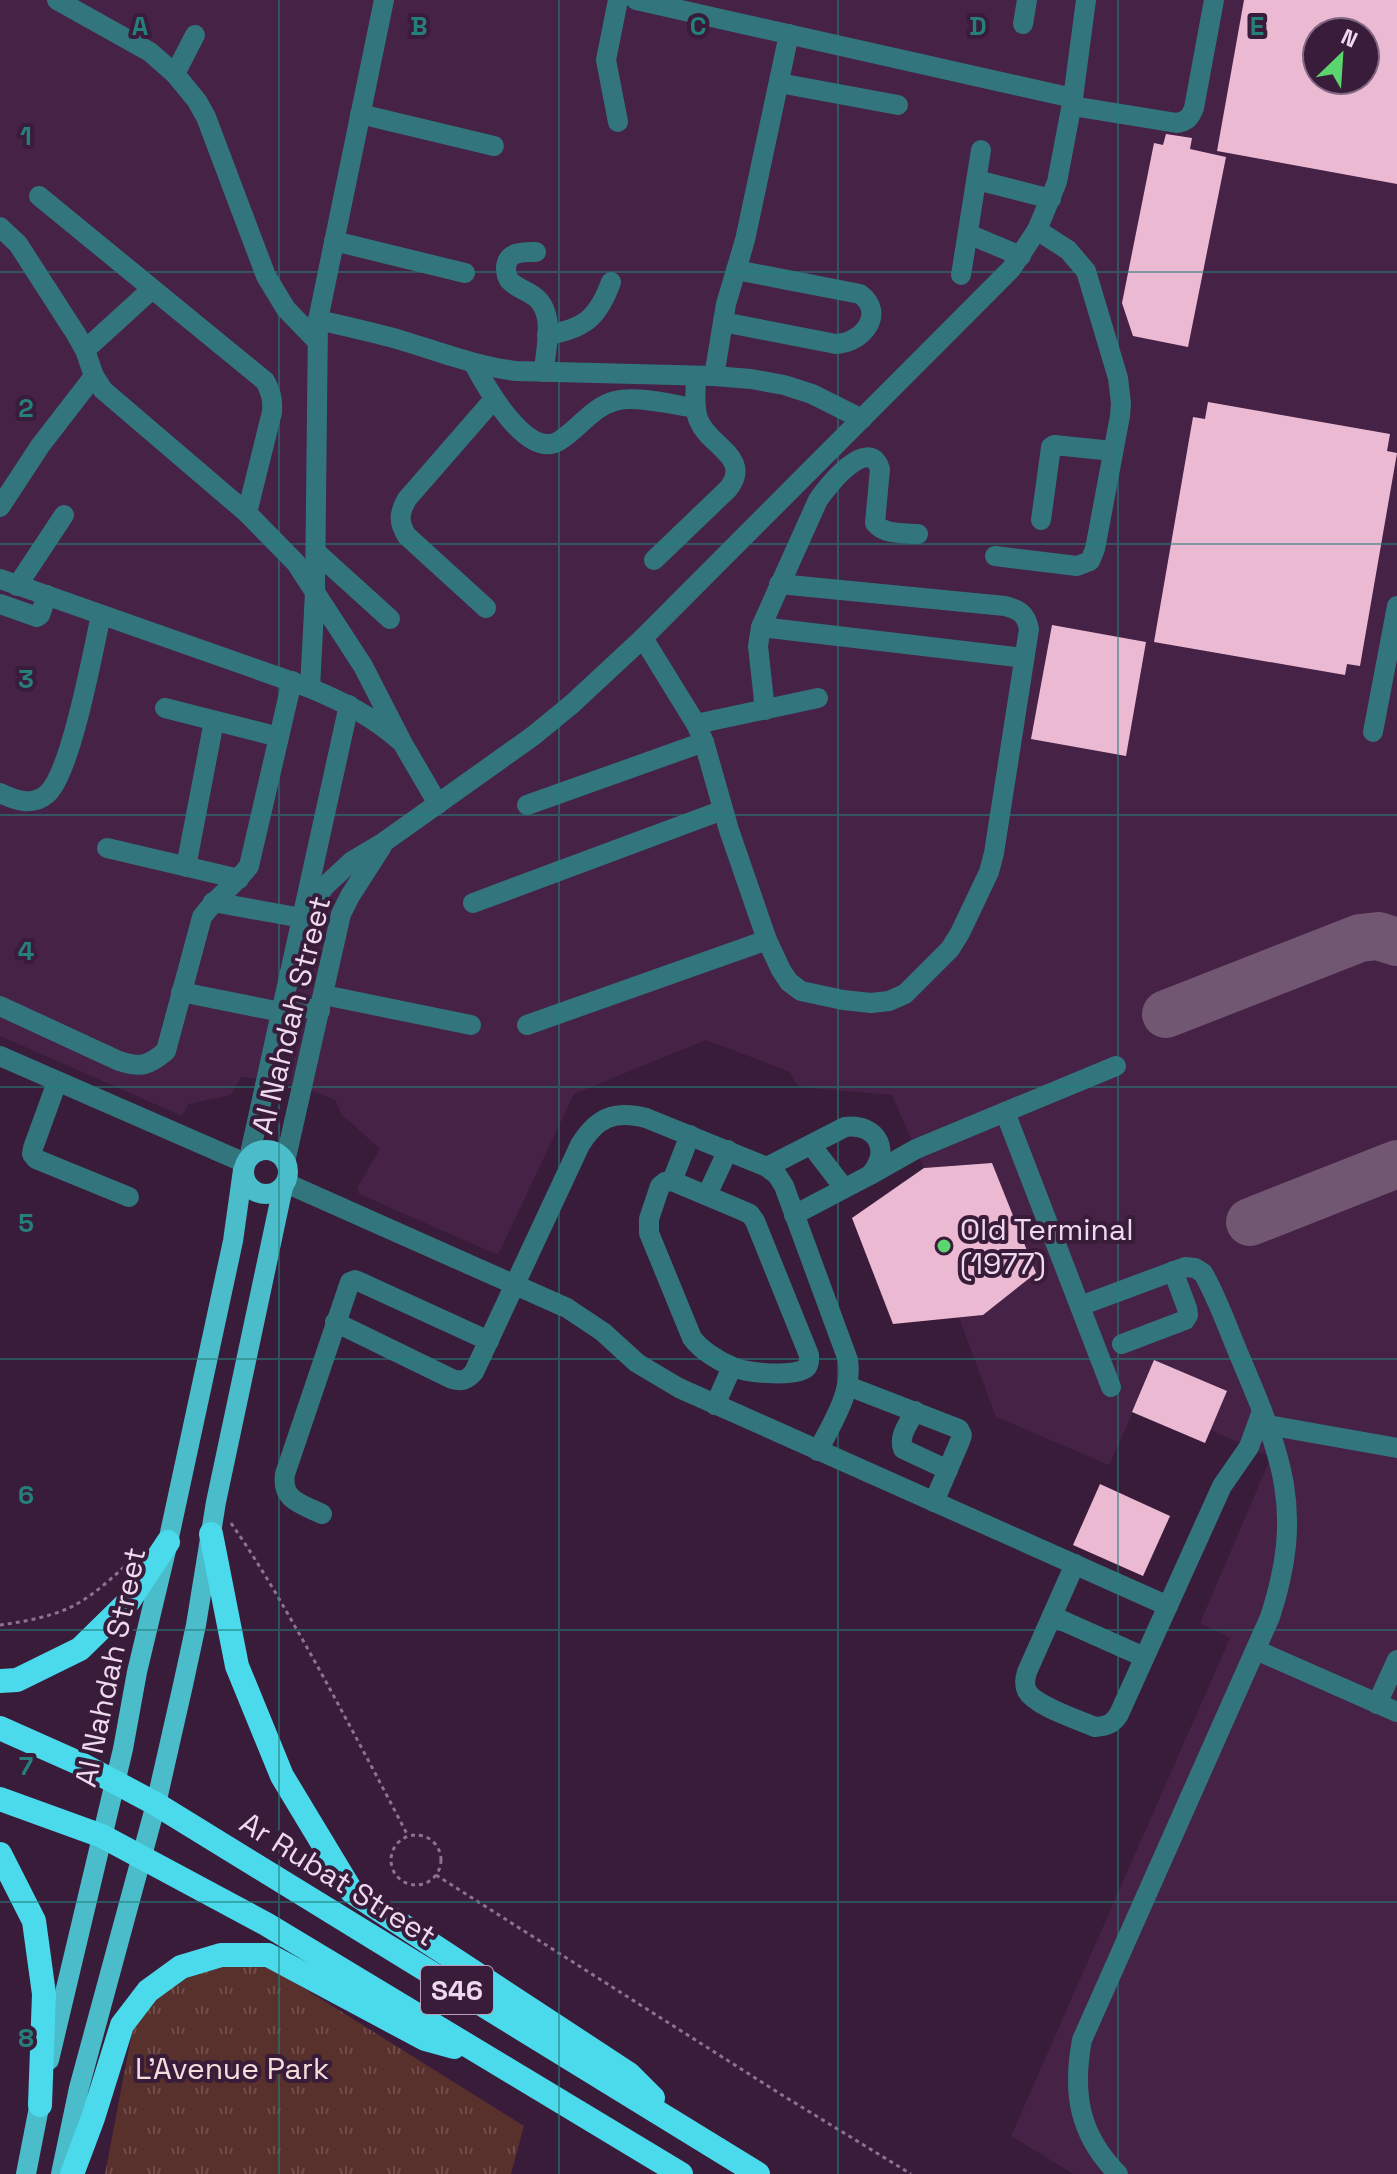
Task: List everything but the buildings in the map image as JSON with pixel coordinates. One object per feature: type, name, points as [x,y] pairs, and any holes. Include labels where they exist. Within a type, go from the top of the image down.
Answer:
[{"type":"highway","points":[[211,1534],[237,1666],[282,1776],[352,1892],[629,2074],[690,2133]]},
{"type":"highway","points":[[0,1681],[17,1680],[80,1649],[129,1601],[168,1542]]},
{"type":"highway","name":"Ar Rubat Street","points":[[0,1728],[83,1765],[156,1804],[758,2174]]},
{"type":"highway","name":"S46","points":[[0,1799],[102,1836],[266,1924],[675,2171]]},
{"type":"highway","points":[[0,1854],[34,1921],[44,1994],[40,2105]]},
{"type":"highway","points":[[72,2174],[122,2025],[148,1991],[181,1967],[221,1955],[268,1955],[425,2039],[482,2054]]},
{"type":"main road","points":[[273,1151],[280,1155],[285,1177],[270,1195],[254,1191],[248,1186],[246,1164],[256,1152],[273,1151]]},
{"type":"main road","name":"Al Nahdah Street","points":[[26,2174],[116,1783],[137,1672],[233,1241],[246,1164]]},
{"type":"main road","name":"Al Nahdah Street","points":[[61,2174],[79,2088],[156,1804],[196,1625],[216,1502],[285,1177]]},
{"type":"lane","points":[[57,0],[144,48],[164,62],[187,87],[206,117],[266,276],[286,309],[317,341]]},
{"type":"lane","points":[[0,1006],[119,1061],[136,1066],[153,1062],[166,1051],[202,917],[249,866],[279,737],[301,684],[315,592],[318,320],[384,0]]},
{"type":"lane","points":[[618,0],[606,60],[618,122]]},
{"type":"lane","points":[[636,0],[722,9],[789,34],[1072,102],[1177,123],[1185,122],[1194,108],[1214,0]]},
{"type":"lane","points":[[1023,24],[1027,0]]},
{"type":"lane","points":[[306,910],[325,886],[352,861],[384,842],[553,721],[643,638],[1000,281],[1021,256],[1051,199],[1062,163],[1086,0]]},
{"type":"lane","points":[[654,560],[728,489],[737,474],[731,457],[703,430],[696,408],[745,240],[789,34]]},
{"type":"lane","points":[[175,74],[195,35]]},
{"type":"lane","points":[[779,83],[898,105]]},
{"type":"lane","points":[[360,114],[494,146]]},
{"type":"lane","points":[[961,275],[981,150]]},
{"type":"lane","points":[[977,180],[1051,199]]},
{"type":"lane","points":[[39,196],[265,381],[270,391],[272,412],[247,513]]},
{"type":"lane","points":[[0,227],[18,244],[85,350],[94,376],[114,401],[247,513],[296,563],[363,666],[438,804]]},
{"type":"lane","points":[[995,556],[1077,566],[1090,561],[1095,549],[1120,416],[1120,390],[1091,283],[1078,259],[1037,230]]},
{"type":"lane","points":[[968,234],[1021,256]]},
{"type":"lane","points":[[334,241],[465,273]]},
{"type":"lane","points":[[536,252],[519,252],[512,256],[506,271],[509,279],[529,291],[547,315],[544,372]]},
{"type":"lane","points":[[723,322],[836,344],[855,340],[868,325],[871,309],[868,299],[860,294],[736,270]]},
{"type":"lane","points":[[547,335],[569,332],[589,321],[603,304],[611,282]]},
{"type":"lane","points":[[85,350],[152,289]]},
{"type":"lane","points":[[318,320],[390,337],[474,364],[516,371],[705,376],[784,385],[812,394],[862,419]]},
{"type":"lane","points":[[474,364],[494,399],[529,438],[540,444],[551,445],[602,406],[624,399],[696,408]]},
{"type":"lane","points":[[0,507],[40,446],[94,376]]},
{"type":"lane","points":[[486,608],[407,536],[400,525],[400,511],[494,399]]},
{"type":"lane","points":[[1041,520],[1051,447],[1057,443],[1113,451]]},
{"type":"lane","points":[[765,710],[758,646],[761,627],[818,500],[827,487],[850,464],[865,458],[872,459],[880,469],[875,523],[879,529],[886,531],[918,534]]},
{"type":"lane","points":[[64,515],[5,583],[301,684],[369,716],[403,744]]},
{"type":"lane","points":[[316,552],[390,619]]},
{"type":"lane","points":[[643,638],[700,733],[767,940],[789,982],[801,991],[843,1000],[889,1001],[905,994],[950,949],[992,863],[1029,629],[1027,619],[1019,610],[1005,606],[779,584]]},
{"type":"lane","points":[[0,604],[37,617],[47,595]]},
{"type":"lane","points":[[1373,732],[1397,606]]},
{"type":"lane","points":[[0,793],[25,802],[38,801],[55,783],[75,726],[101,615]]},
{"type":"lane","points":[[761,627],[1024,658]]},
{"type":"lane","points":[[527,805],[700,733],[765,710],[818,698]]},
{"type":"lane","name":"Al Nahdah Street","points":[[246,1164],[306,910],[349,705]]},
{"type":"lane","points":[[165,708],[279,737]]},
{"type":"lane","points":[[186,867],[214,721]]},
{"type":"lane","points":[[473,903],[723,810]]},
{"type":"lane","name":"Al Nahdah Street","points":[[285,1177],[341,914],[384,842]]},
{"type":"lane","points":[[107,848],[239,879]]},
{"type":"lane","points":[[213,902],[306,910],[329,904],[341,914]]},
{"type":"lane","points":[[527,1025],[767,940]]},
{"type":"lane","points":[[181,992],[282,1008],[322,1003],[471,1025]]},
{"type":"lane","points":[[0,1056],[246,1164]]},
{"type":"lane","points":[[794,1215],[916,1149],[1116,1066]]},
{"type":"lane","points":[[57,1082],[32,1154],[36,1159],[129,1197]]},
{"type":"lane","points":[[1005,1112],[1111,1387]]},
{"type":"lane","points":[[335,1322],[460,1382],[468,1379],[588,1132],[600,1121],[615,1115],[631,1114],[646,1118],[767,1167],[784,1186],[848,1360],[850,1373],[848,1386],[818,1451]]},
{"type":"lane","points":[[767,1167],[845,1127],[856,1125],[875,1136],[880,1145],[881,1156],[870,1175]]},
{"type":"lane","points":[[672,1181],[690,1135]]},
{"type":"lane","points":[[811,1145],[844,1188]]},
{"type":"lane","points":[[707,1195],[728,1150]]},
{"type":"lane","points":[[285,1177],[586,1319],[637,1363],[715,1405],[1168,1606]]},
{"type":"lane","points":[[672,1181],[707,1195],[750,1214],[755,1221],[809,1355],[810,1363],[806,1369],[759,1373],[732,1367],[698,1347],[692,1338],[649,1233],[649,1219],[657,1192],[665,1182],[672,1181]]},
{"type":"lane","points":[[1080,1306],[1185,1267],[1203,1273],[1265,1418],[1284,1479],[1288,1514],[1287,1549],[1280,1584],[1256,1650],[1082,2040],[1076,2068],[1077,2097],[1084,2125],[1097,2150],[1118,2174]]},
{"type":"lane","points":[[1122,1344],[1185,1320],[1187,1308],[1173,1271]]},
{"type":"lane","points":[[322,1514],[287,1494],[285,1474],[350,1282],[355,1280],[489,1341]]},
{"type":"lane","points":[[715,1405],[732,1367]]},
{"type":"lane","points":[[848,1386],[959,1429],[962,1435],[960,1441],[934,1502]]},
{"type":"lane","points":[[915,1411],[902,1437],[903,1449],[948,1470]]},
{"type":"lane","points":[[1265,1418],[1397,1448]]},
{"type":"lane","points":[[1075,1564],[1027,1672],[1025,1683],[1028,1694],[1037,1701],[1095,1727],[1105,1727],[1114,1722],[1222,1486],[1265,1418]]},
{"type":"lane","points":[[1052,1616],[1144,1657]]},
{"type":"lane","points":[[1256,1650],[1397,1712]]},
{"type":"lane","points":[[1377,1704],[1397,1660]]},
{"type":"path","points":[[216,1502],[281,1602],[369,1759],[408,1836]]},
{"type":"path","points":[[0,1625],[69,1608],[106,1584],[134,1559]]},
{"type":"path","points":[[421,1835],[432,1840],[440,1851],[441,1864],[436,1875],[425,1883],[412,1885],[400,1879],[393,1868],[391,1855],[397,1844],[408,1836],[421,1835]]},
{"type":"path","points":[[436,1875],[911,2174]]},
{"type":"shaded area","points":[[0,0],[1397,0],[1397,2174],[1073,2174],[1011,2136],[1230,1638],[1200,1623],[1271,1457],[1211,1430],[1133,1412],[1109,1465],[996,1417],[959,1318],[983,1315],[1036,1273],[992,1163],[924,1168],[892,1095],[798,1087],[790,1072],[706,1040],[574,1094],[498,1255],[359,1194],[357,1188],[380,1149],[341,1114],[335,1100],[302,1087],[241,1077],[231,1095],[189,1104],[182,1116],[0,1036]]},
{"type":"green space","name":"L'Avenue Park","points":[[199,1962],[270,1967],[524,2126],[511,2174],[105,2174],[137,2006]]},
{"type":"taxiway","points":[[1166,1014],[1360,938],[1378,936],[1397,942]]},
{"type":"taxiway","points":[[1250,1222],[1397,1164]]},
{"type":"place","name":"Old Terminal (1977)","points":[[944,1246]]}]
